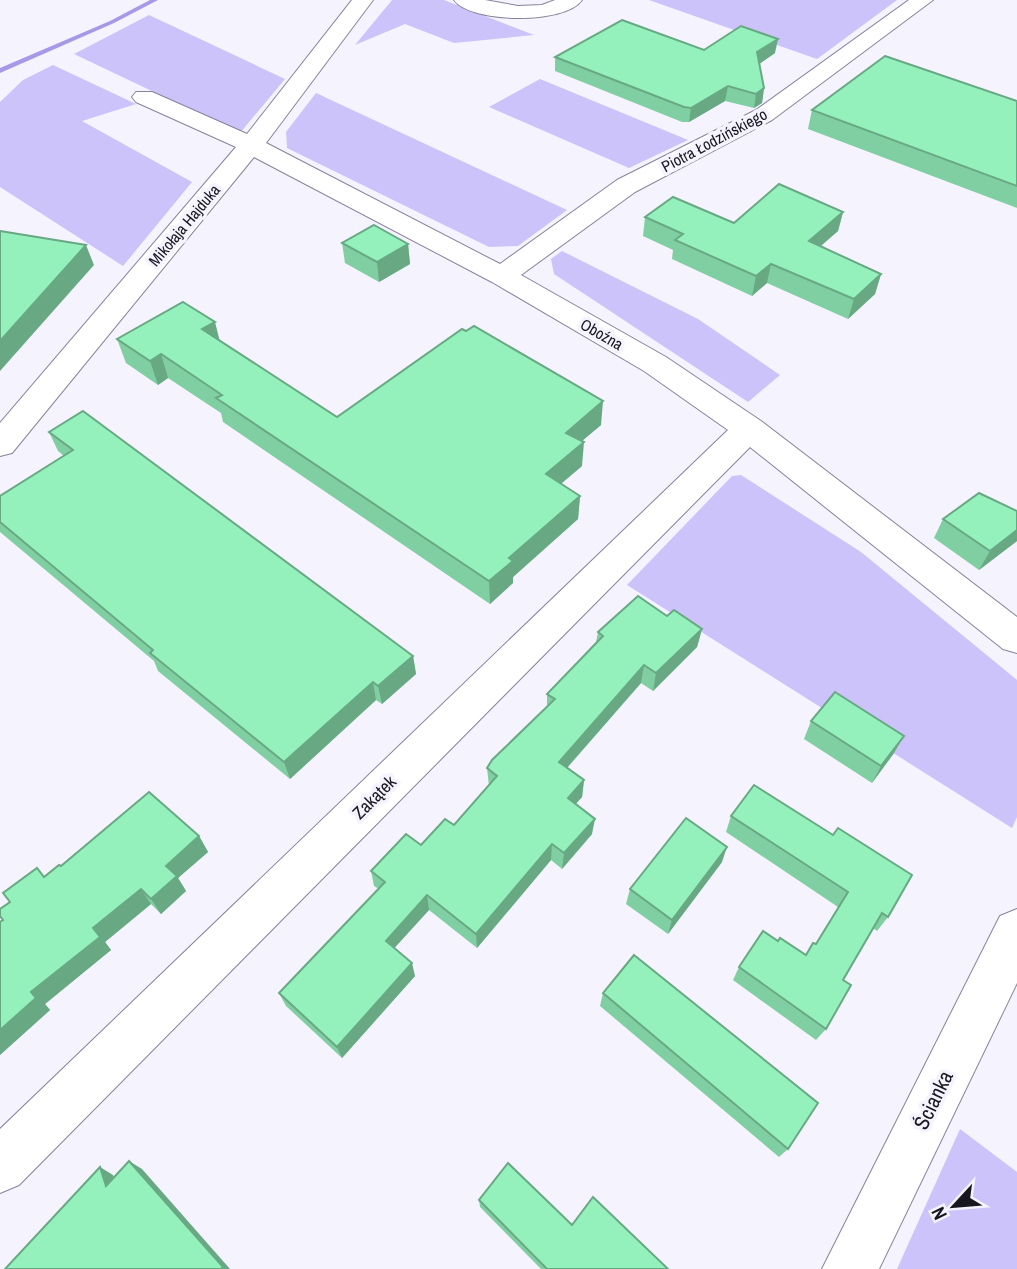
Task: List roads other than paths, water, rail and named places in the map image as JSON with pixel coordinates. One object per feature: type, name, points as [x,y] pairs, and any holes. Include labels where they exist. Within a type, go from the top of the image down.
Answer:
[{"type":"street","name":"Mikołaja Hajduka","points":[[0,445],[251,145],[363,0]]},
{"type":"street","points":[[464,0],[500,12],[535,13],[555,9],[572,0]]},
{"type":"street","name":"Piotra Łodzińskiego","points":[[502,276],[626,186],[764,115],[923,0]]},
{"type":"street","name":"Oboźna","points":[[144,97],[251,145],[502,276],[655,364],[750,429],[1017,638]]},
{"type":"street","name":"Zakątek","points":[[0,1166],[750,429]]},
{"type":"street","name":"Ścianka","points":[[850,1269],[1017,932]]},
{"type":"waterway","points":[[0,71],[155,0]]}]
